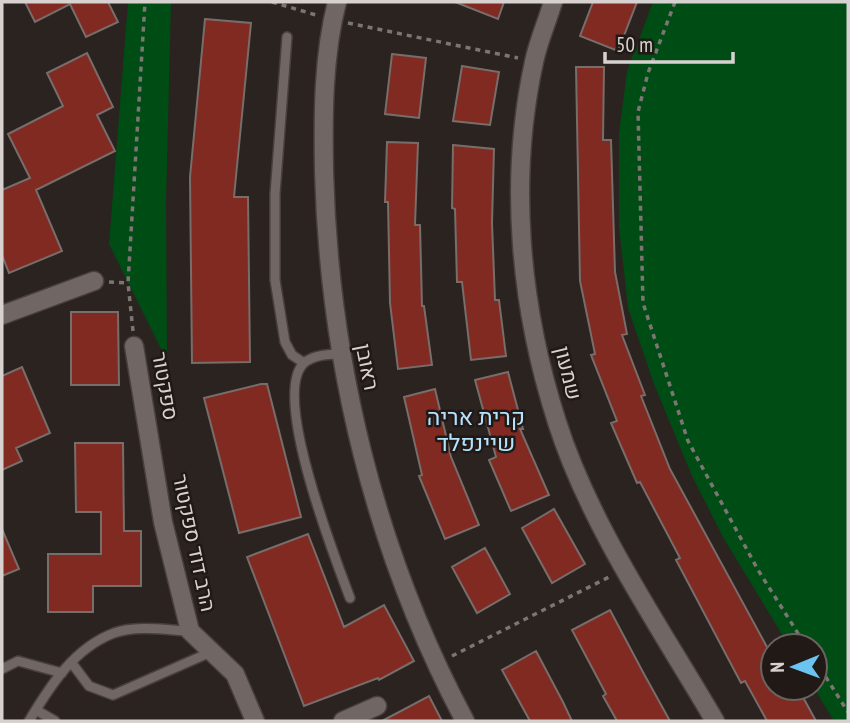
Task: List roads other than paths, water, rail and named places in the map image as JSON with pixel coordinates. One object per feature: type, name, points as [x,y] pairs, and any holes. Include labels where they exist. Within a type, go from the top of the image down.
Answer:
[{"type":"street","name":"ראובן","points":[[337,2],[332,20],[323,120],[325,220],[340,354],[366,472],[435,665],[465,721]]},
{"type":"street","name":"שמעון","points":[[553,2],[534,61],[522,144],[521,236],[530,315],[557,423],[586,492],[625,568],[715,721]]},
{"type":"street","points":[[2,315],[94,281]]},
{"type":"street","name":"ספקטור","points":[[134,346],[150,435]]},
{"type":"street","name":"הרב דוד ספקטור","points":[[150,435],[163,522],[190,631],[213,650],[235,674],[255,721]]},
{"type":"street","points":[[343,721],[377,706]]},
{"type":"lane","points":[[287,37],[275,194],[275,280],[285,342],[292,355],[304,363]]},
{"type":"lane","points":[[340,354],[328,354],[304,363],[294,385],[295,412],[314,491],[350,598]]},
{"type":"lane","points":[[29,721],[79,653],[115,633],[143,629],[190,631]]},
{"type":"lane","points":[[71,662],[89,686],[113,695],[213,650]]},
{"type":"lane","points":[[2,669],[19,661],[62,673]]},
{"type":"lane","points":[[36,710],[55,721]]},
{"type":"district","name":"קרית אריה שיינפלד","points":[[476,430]]}]
